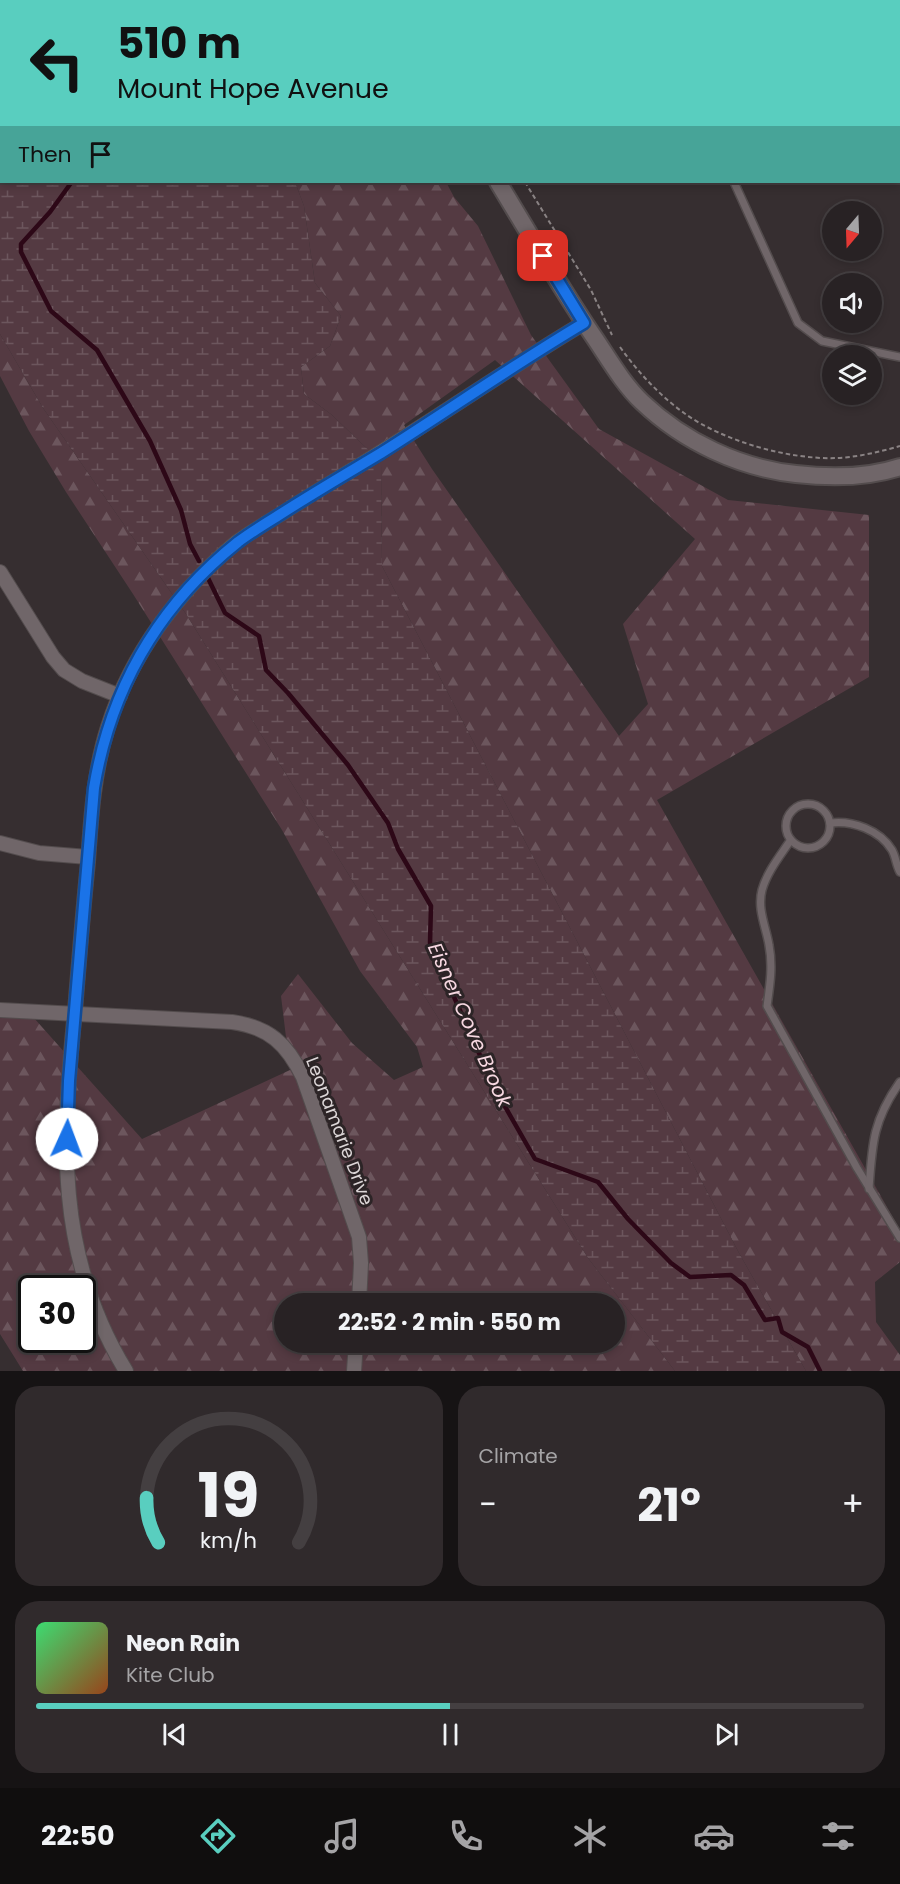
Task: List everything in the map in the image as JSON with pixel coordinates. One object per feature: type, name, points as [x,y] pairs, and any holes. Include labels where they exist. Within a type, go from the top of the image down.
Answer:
[{"type":"street","points":[[499,183],[565,294],[616,370],[641,401],[686,435],[717,453],[779,472],[819,477],[860,475],[900,467]]},
{"type":"street","points":[[126,1371],[90,1297],[79,1263],[67,1191],[67,1139],[74,1015],[92,806],[99,763],[108,728],[120,696],[138,659],[170,610],[200,576],[238,542],[584,323]]},
{"type":"street","points":[[0,572],[53,657],[64,670],[82,681],[120,696]]},
{"type":"street","points":[[0,843],[33,852],[88,857]]},
{"type":"street","name":"Leonamarie Drive","points":[[0,1010],[232,1022],[261,1029],[279,1041],[294,1060],[303,1077],[354,1220],[361,1254],[359,1293]]},
{"type":"street","points":[[354,1371],[355,1353]]},
{"type":"lane","points":[[734,183],[798,323],[822,341],[900,357]]},
{"type":"lane","points":[[804,804],[816,805],[825,812],[830,823],[829,834],[822,844],[811,849],[800,848],[790,841],[785,830],[786,818],[793,808],[804,804]]},
{"type":"lane","points":[[830,823],[843,821],[875,833],[892,851],[900,872]]},
{"type":"lane","points":[[790,841],[769,873],[762,889],[760,902],[771,962],[767,1006],[900,1238]]},
{"type":"lane","points":[[870,1189],[871,1149],[875,1128],[889,1098],[900,1083]]},
{"type":"path","points":[[526,183],[591,290],[612,336]]},
{"type":"path","points":[[618,343],[642,375],[686,414],[754,446],[810,458],[837,458],[864,455],[900,446]]},
{"type":"green space","points":[[0,183],[295,183],[304,206],[315,283],[341,316],[330,346],[301,367],[304,394],[332,415],[381,462],[382,566],[739,1253],[806,1371],[675,1371],[625,1306],[625,1293],[615,1293],[588,1258],[186,614],[43,408],[0,334]]},
{"type":"green space","points":[[295,183],[447,183],[454,197],[478,226],[531,335],[599,429],[728,500],[869,515],[869,677],[657,800],[900,1230],[900,1262],[875,1282],[876,1322],[900,1355],[900,1371],[806,1371],[739,1253],[382,566],[381,462],[332,415],[304,394],[301,367],[330,346],[341,316],[315,283],[304,206]],"holes":[[[495,360],[695,539],[623,624],[648,704],[619,736],[432,469],[404,425]]]},
{"type":"green space","points":[[0,334],[43,408],[186,614],[588,1258],[615,1293],[274,1293],[274,1353],[625,1353],[625,1306],[675,1371],[23,1371],[0,1334],[0,1016],[25,1008],[142,1139],[290,1070],[281,996],[298,974],[352,1043],[394,1080],[423,1067],[417,1047],[360,971],[282,830],[29,431],[0,376]]},
{"type":"waterway","name":"Eisner Cove Brook","points":[[71,183],[50,212],[21,244],[21,252],[51,311],[97,350],[150,441],[181,510],[190,544],[199,561]]},
{"type":"waterway","name":"Eisner Cove Brook","points":[[208,578],[225,613],[259,636],[266,670],[348,765],[388,823],[398,849],[431,906],[430,943],[495,1089],[535,1159],[598,1182],[628,1219],[671,1263],[690,1277],[731,1275],[744,1285],[765,1320],[778,1318],[782,1332],[808,1347],[820,1371]]},
{"type":"route","points":[[67,1139],[69,1081],[94,788],[111,719],[138,659],[177,601],[200,576],[238,542],[584,323],[543,256]]}]
